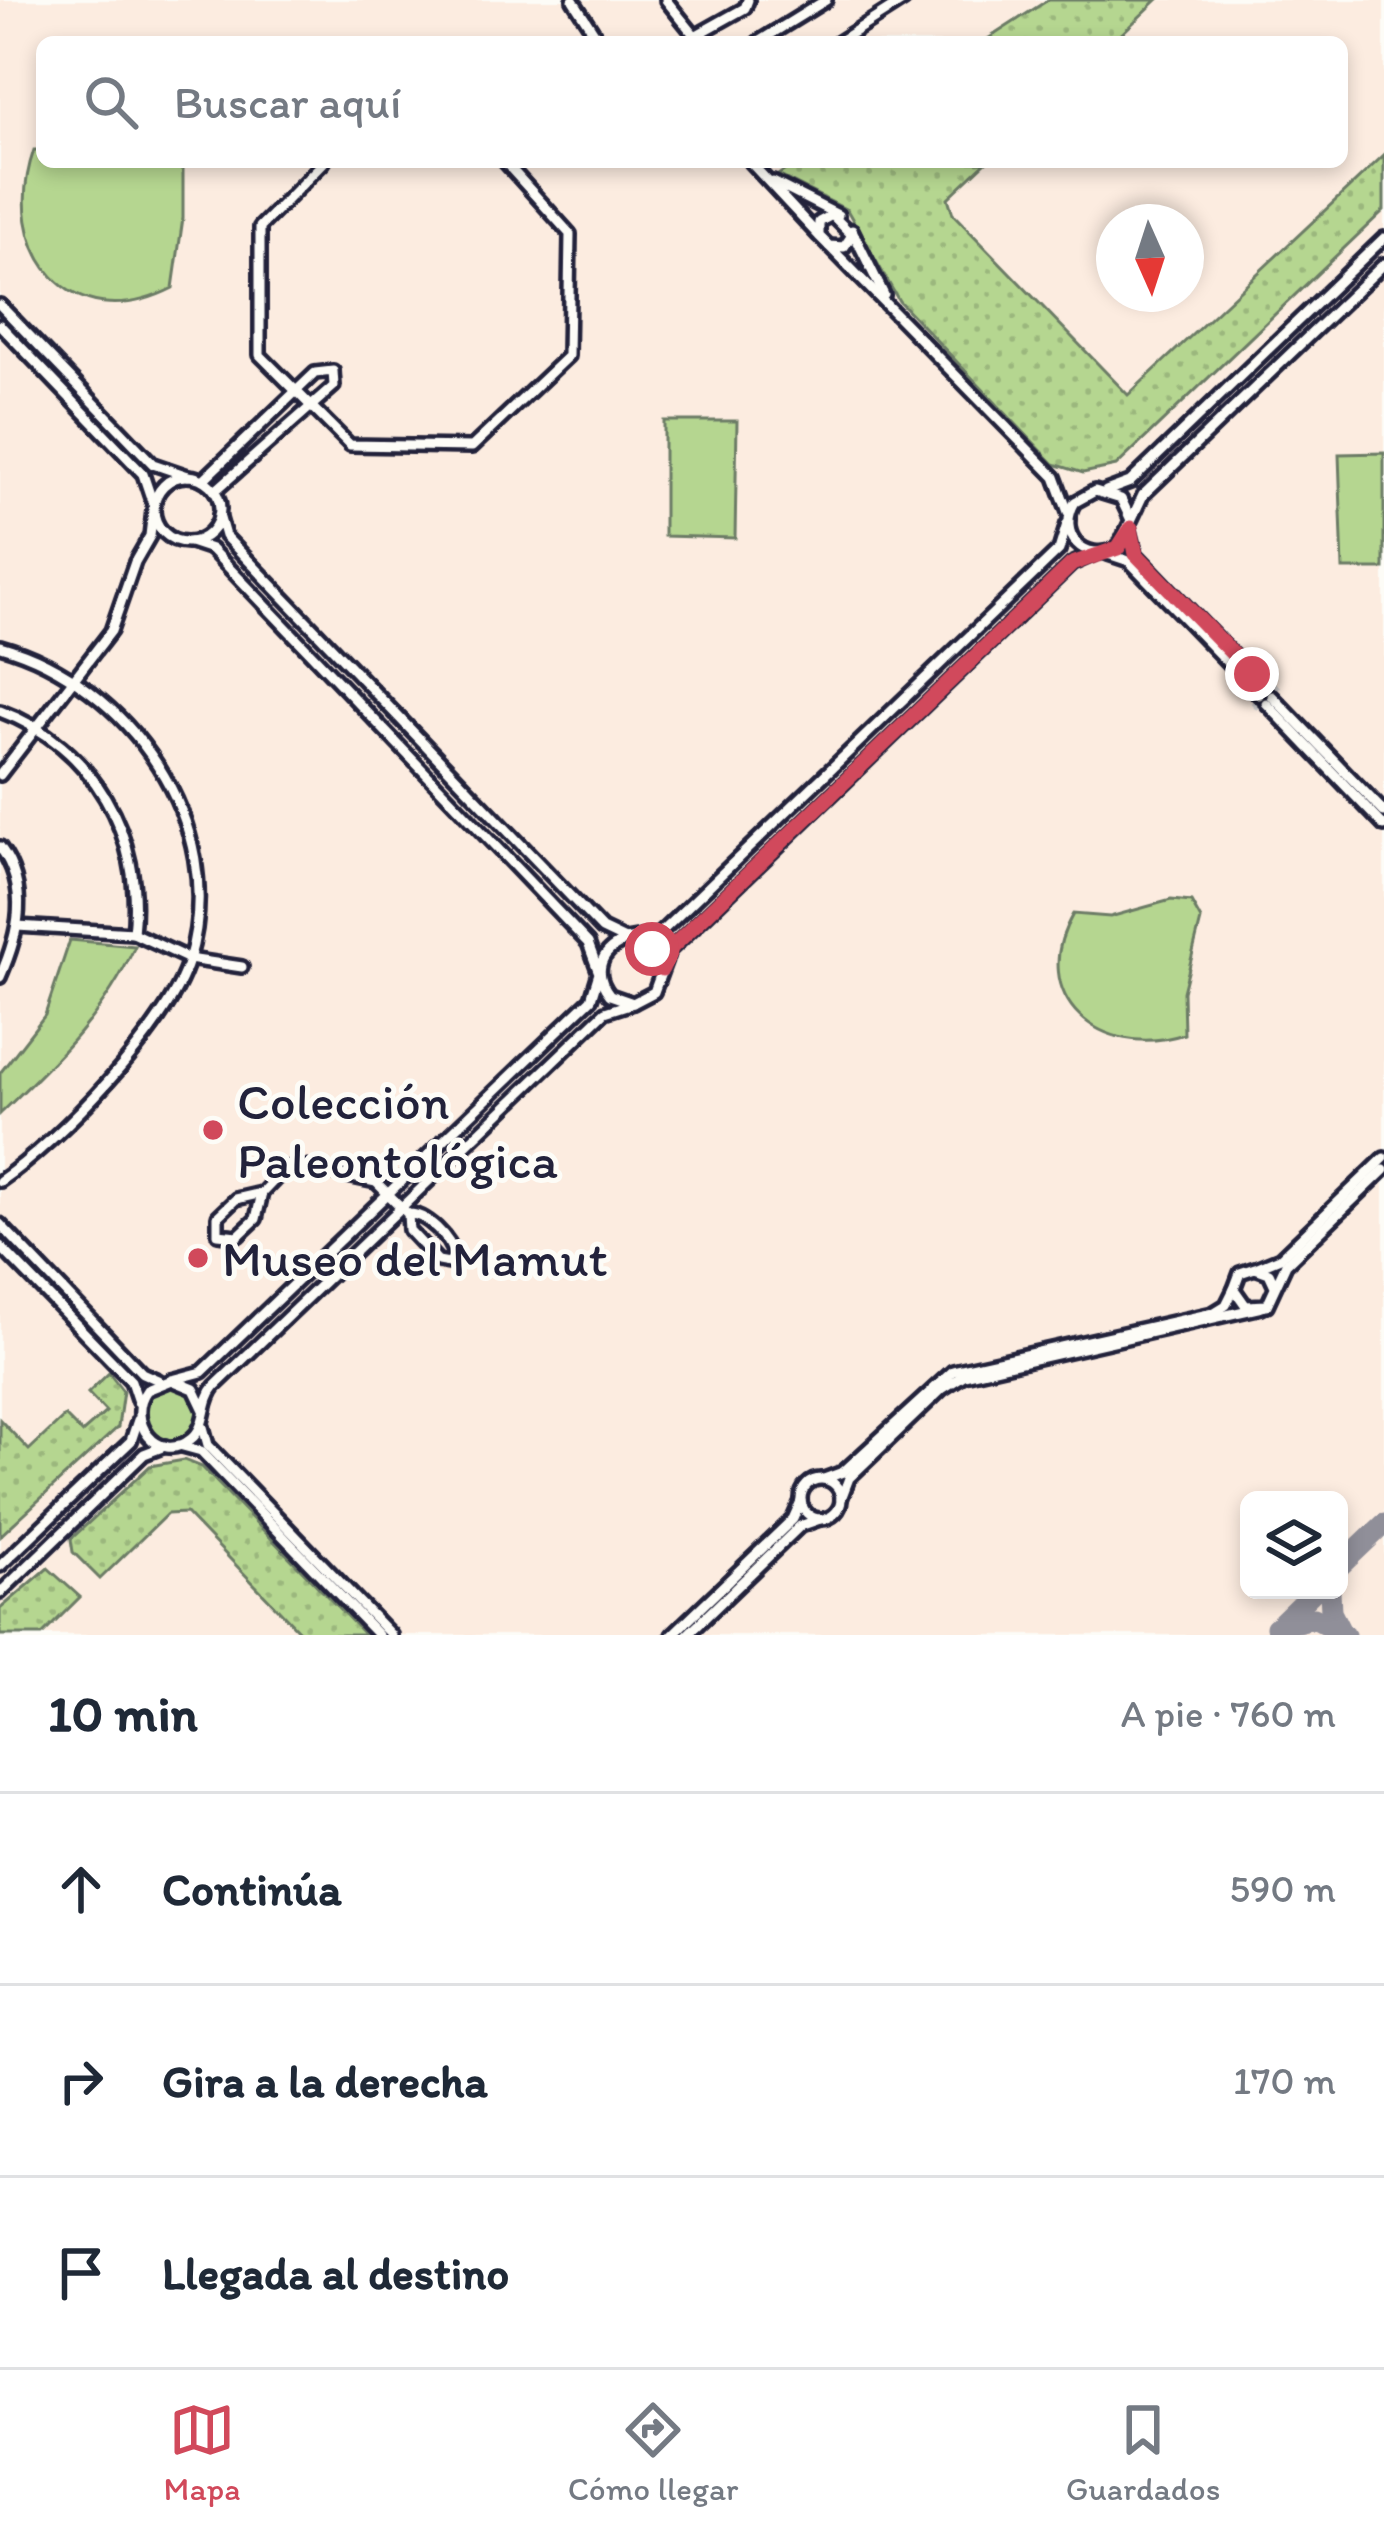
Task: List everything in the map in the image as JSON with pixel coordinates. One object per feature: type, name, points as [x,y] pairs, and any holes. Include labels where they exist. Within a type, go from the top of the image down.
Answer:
[{"type":"street","points":[[573,0],[596,36]]},
{"type":"street","points":[[666,0],[695,36],[745,8],[748,0]]},
{"type":"street","points":[[768,36],[826,0]]},
{"type":"street","points":[[847,36],[904,0]]},
{"type":"street","points":[[318,168],[260,226],[257,350],[306,406],[350,445],[472,447],[566,361],[570,233],[510,168]]},
{"type":"street","points":[[758,168],[1055,476],[1121,500],[1136,554],[1266,696]]},
{"type":"street","points":[[760,168],[849,227],[898,314]]},
{"type":"street","points":[[819,236],[822,219],[839,217]]},
{"type":"street","points":[[829,246],[847,245],[849,227]]},
{"type":"street","points":[[0,1566],[130,1441],[147,1390],[202,1372],[591,999],[608,950],[659,934],[1059,550],[1081,496],[1130,482],[1384,238]]},
{"type":"street","points":[[0,1593],[144,1454],[190,1440],[212,1389],[405,1210],[604,1012],[654,992],[672,947],[1072,564],[1124,543],[1143,495],[1384,264]]},
{"type":"street","points":[[0,305],[157,467],[203,480],[215,491],[225,536],[602,929],[652,949],[662,969]]},
{"type":"street","points":[[0,325],[143,474],[164,534],[211,549],[588,943],[610,995],[633,1003]]},
{"type":"street","points":[[203,480],[318,370],[333,370],[334,386],[269,438],[215,491]]},
{"type":"street","points":[[260,429],[269,438]]},
{"type":"street","points":[[0,775],[111,631],[135,562],[145,550],[153,507],[165,484],[188,476]]},
{"type":"street","points":[[1055,476],[1078,546],[1130,561],[1266,696],[1384,826]]},
{"type":"street","points":[[145,550],[185,542],[212,530],[220,515]]},
{"type":"street","points":[[0,646],[74,678],[129,725],[176,800],[194,870],[190,959],[141,1045],[2,1182]]},
{"type":"street","points":[[0,711],[36,728],[83,766],[116,816],[133,873],[133,933]]},
{"type":"street","points":[[1282,713],[1384,812]]},
{"type":"street","points":[[0,847],[19,887],[16,926],[0,977]]},
{"type":"street","points":[[16,926],[133,933],[190,959],[242,967]]},
{"type":"street","points":[[687,1635],[793,1520],[807,1484],[843,1472],[952,1371],[1213,1313],[1226,1305],[1240,1274],[1280,1258],[1384,1158]]},
{"type":"street","points":[[262,1193],[260,1211],[238,1236],[218,1234],[218,1216],[236,1199],[262,1193],[284,1170],[299,1166],[376,1182],[452,1246],[454,1256],[449,1263],[439,1261],[409,1230],[405,1210]]},
{"type":"street","points":[[672,1635],[800,1526],[835,1513],[849,1478],[958,1378],[1262,1307],[1286,1264],[1384,1170]]},
{"type":"street","points":[[0,1224],[8,1239],[142,1373],[194,1389],[208,1445],[391,1635]]},
{"type":"street","points":[[0,1246],[131,1381],[143,1431],[170,1446],[201,1451],[378,1635]]},
{"type":"street","points":[[1256,1268],[1269,1273],[1275,1286]]},
{"type":"street","points":[[1234,1288],[1241,1304],[1262,1307]]},
{"type":"street","points":[[824,1479],[838,1489],[841,1499]]},
{"type":"street","points":[[801,1502],[806,1513],[820,1519]]},
{"type":"shaded area","points":[[0,0],[1384,0],[1384,1635],[0,1635]]},
{"type":"green space","points":[[1048,0],[1157,0],[1119,36],[992,36]]},
{"type":"green space","points":[[34,150],[36,168],[183,168],[183,218],[173,288],[136,301],[103,303],[74,294],[52,276],[36,251],[27,221],[26,187]]},
{"type":"green space","points":[[1384,155],[1384,210],[1116,466],[1083,473],[1054,464],[899,301],[847,210],[778,175],[788,168],[980,168],[948,198],[953,214],[1128,395]]},
{"type":"green space","points":[[664,421],[737,421],[735,538],[664,536]]},
{"type":"green space","points":[[1384,453],[1384,569],[1343,569],[1339,454]]},
{"type":"green space","points":[[1171,900],[1191,902],[1201,920],[1183,992],[1184,1034],[1153,1040],[1100,1030],[1079,1015],[1065,996],[1058,972],[1061,944],[1073,914],[1110,917]]},
{"type":"green space","points":[[70,940],[135,946],[93,1016],[0,1114],[0,1073],[45,1015]]},
{"type":"green space","points":[[109,1373],[123,1391],[118,1427],[0,1536],[0,1420],[29,1450],[65,1416],[82,1433],[106,1412],[88,1393]]},
{"type":"green space","points":[[172,1386],[191,1394],[199,1413],[191,1432],[172,1440],[153,1432],[145,1413],[153,1394]]},
{"type":"green space","points":[[184,1460],[202,1467],[365,1635],[303,1635],[186,1513],[167,1514],[100,1579],[73,1552],[71,1539],[150,1466]]},
{"type":"green space","points":[[48,1568],[80,1597],[42,1635],[0,1635],[0,1609]]},
{"type":"taxiway","points":[[1348,1558],[1384,1524]]},
{"type":"taxiway","points":[[1281,1623],[1306,1599]]},
{"type":"taxiway","points":[[1330,1599],[1340,1630]]},
{"type":"taxiway","points":[[1276,1627],[1314,1618],[1345,1635]]},
{"type":"tunnel","points":[[1271,684],[1278,691]]},
{"type":"tunnel","points":[[1254,700],[1260,707]]},
{"type":"place","name":"Colección Paleontológica","points":[[213,1130]]},
{"type":"place","name":"Museo del Mamut","points":[[198,1258]]},
{"type":"route","points":[[652,949],[662,969],[672,947],[1072,564],[1118,548],[1131,528],[1136,554],[1252,674]]}]
